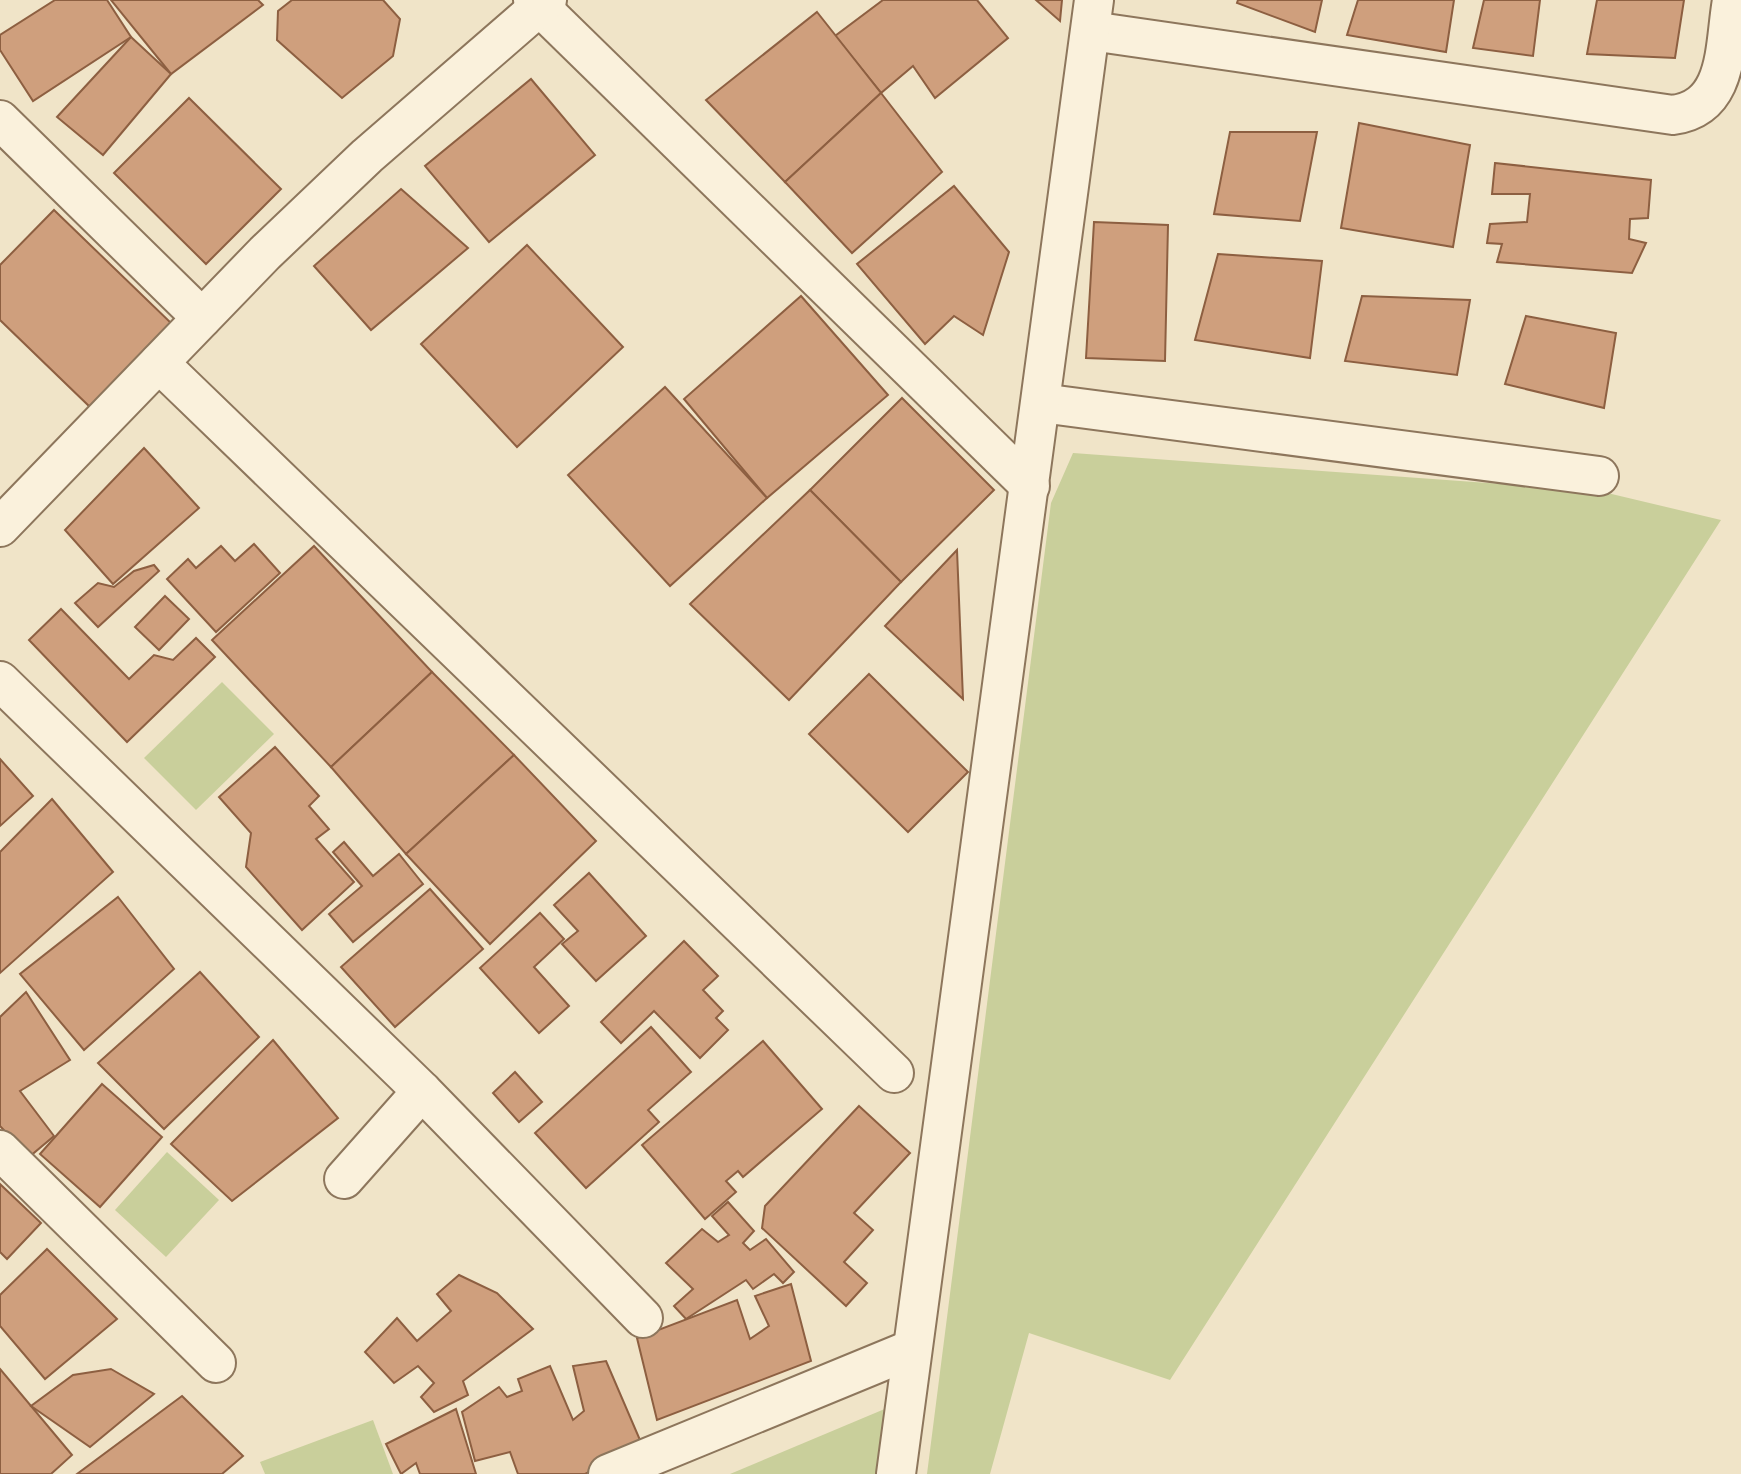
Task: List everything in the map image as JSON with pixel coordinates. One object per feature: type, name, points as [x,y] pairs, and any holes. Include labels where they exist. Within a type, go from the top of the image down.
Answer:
[{"type":"street","points":[[896,1474],[1093,15],[1673,115],[1691,112],[1711,97],[1719,81],[1732,0]]},
{"type":"street","points":[[0,527],[202,318],[367,156],[540,2],[1030,486]]},
{"type":"street","points":[[0,120],[202,318]]},
{"type":"street","points":[[159,363],[894,1073]]},
{"type":"street","points":[[1041,404],[1599,476]]},
{"type":"street","points":[[0,681],[422,1091],[643,1318]]},
{"type":"street","points":[[344,1179],[422,1091]]},
{"type":"street","points":[[0,1150],[216,1363]]},
{"type":"street","points":[[608,1474],[912,1349]]},
{"type":"green space","points":[[1073,453],[1599,491],[1721,520],[1170,1380],[1029,1333],[990,1474],[927,1474],[1051,503]]},
{"type":"green space","points":[[222,682],[274,734],[196,810],[144,758]]},
{"type":"green space","points":[[167,1152],[219,1200],[166,1257],[115,1210]]},
{"type":"green space","points":[[887,1408],[878,1474],[730,1474]]},
{"type":"green space","points":[[373,1420],[393,1474],[265,1474],[260,1462]]},
{"type":"building","points":[[55,0],[107,0],[131,37],[33,101],[0,50],[0,35]]},
{"type":"building","points":[[111,0],[258,0],[263,5],[171,74]]},
{"type":"building","points":[[292,0],[383,0],[400,19],[393,56],[342,98],[277,40],[278,11]]},
{"type":"building","points":[[883,0],[977,0],[1008,38],[935,98],[913,66],[881,93],[835,36]]},
{"type":"building","points":[[1036,0],[1062,0],[1060,21]]},
{"type":"building","points":[[1238,0],[1322,0],[1315,32],[1237,3]]},
{"type":"building","points":[[1358,0],[1454,0],[1446,52],[1347,35]]},
{"type":"building","points":[[1484,0],[1540,0],[1533,56],[1473,48]]},
{"type":"building","points":[[1597,0],[1684,0],[1675,58],[1587,54]]},
{"type":"building","points":[[817,12],[881,93],[785,182],[706,100]]},
{"type":"building","points":[[131,37],[171,74],[103,155],[57,117]]},
{"type":"building","points":[[531,79],[595,155],[489,242],[425,166]]},
{"type":"building","points":[[881,93],[942,172],[852,253],[785,182]]},
{"type":"building","points":[[189,98],[281,189],[206,264],[114,173]]},
{"type":"building","points":[[1359,123],[1470,145],[1453,247],[1341,228]]},
{"type":"building","points":[[1230,132],[1317,132],[1300,221],[1214,214]]},
{"type":"building","points":[[1495,163],[1651,180],[1648,218],[1630,219],[1629,239],[1646,243],[1632,273],[1497,262],[1502,244],[1487,243],[1490,224],[1527,222],[1530,194],[1492,194]]},
{"type":"building","points":[[954,186],[1009,252],[983,335],[954,316],[925,344],[857,264]]},
{"type":"building","points":[[401,189],[468,248],[371,330],[314,266]]},
{"type":"building","points":[[54,210],[172,324],[91,408],[0,320],[0,265]]},
{"type":"building","points":[[1094,222],[1168,225],[1165,361],[1086,358]]},
{"type":"building","points":[[527,245],[623,347],[517,447],[421,344]]},
{"type":"building","points":[[1218,254],[1322,261],[1310,358],[1195,340]]},
{"type":"building","points":[[801,296],[888,395],[767,498],[684,399]]},
{"type":"building","points":[[1362,296],[1470,300],[1457,375],[1345,361]]},
{"type":"building","points":[[1526,316],[1616,333],[1604,408],[1505,384]]},
{"type":"building","points":[[665,387],[767,498],[670,586],[568,475]]},
{"type":"building","points":[[902,398],[994,490],[901,582],[810,490]]},
{"type":"building","points":[[144,448],[199,508],[113,584],[65,530]]},
{"type":"building","points":[[810,490],[901,582],[789,700],[690,604]]},
{"type":"building","points":[[254,544],[280,573],[216,632],[167,579],[188,559],[196,568],[221,546],[235,561]]},
{"type":"building","points":[[314,546],[432,672],[331,767],[212,640]]},
{"type":"building","points":[[957,550],[963,699],[885,626]]},
{"type":"building","points":[[154,565],[159,571],[98,627],[75,603],[98,583],[114,587],[134,571]]},
{"type":"building","points":[[165,596],[189,619],[159,650],[135,627]]},
{"type":"building","points":[[61,609],[129,679],[154,655],[173,660],[196,638],[215,657],[127,742],[29,640]]},
{"type":"building","points":[[432,672],[514,755],[406,854],[331,767]]},
{"type":"building","points":[[869,674],[968,772],[908,832],[809,734]]},
{"type":"building","points":[[275,747],[319,796],[309,806],[329,829],[316,839],[354,882],[302,930],[246,867],[251,833],[219,797]]},
{"type":"building","points":[[514,755],[596,841],[490,944],[406,854]]},
{"type":"building","points":[[0,759],[33,796],[0,826]]},
{"type":"building","points":[[52,799],[113,872],[0,973],[0,852]]},
{"type":"building","points":[[344,842],[373,876],[399,854],[423,884],[353,942],[329,914],[362,886],[333,852]]},
{"type":"building","points":[[589,873],[646,936],[596,981],[562,944],[578,931],[554,905]]},
{"type":"building","points":[[430,889],[483,949],[395,1027],[341,967]]},
{"type":"building","points":[[118,897],[174,969],[84,1050],[20,974]]},
{"type":"building","points":[[540,913],[564,939],[534,967],[569,1006],[539,1033],[480,968]]},
{"type":"building","points":[[684,941],[718,976],[703,990],[723,1011],[716,1018],[728,1030],[700,1058],[654,1011],[621,1043],[601,1022]]},
{"type":"building","points":[[200,972],[259,1037],[164,1129],[98,1063]]},
{"type":"building","points":[[26,992],[70,1060],[20,1091],[54,1136],[29,1157],[0,1126],[0,1017]]},
{"type":"building","points":[[651,1027],[691,1072],[648,1110],[659,1122],[586,1188],[535,1133]]},
{"type":"building","points":[[273,1040],[338,1118],[232,1201],[171,1144]]},
{"type":"building","points":[[763,1041],[822,1109],[743,1177],[738,1171],[726,1181],[736,1192],[705,1219],[642,1145]]},
{"type":"building","points":[[515,1072],[542,1102],[519,1122],[493,1093]]},
{"type":"building","points":[[102,1084],[162,1137],[100,1207],[40,1154]]},
{"type":"building","points":[[859,1106],[910,1153],[854,1213],[873,1230],[844,1262],[867,1283],[846,1306],[762,1228],[765,1206]]},
{"type":"building","points":[[0,1184],[41,1223],[7,1259],[0,1252]]},
{"type":"building","points":[[728,1202],[754,1231],[743,1243],[750,1250],[766,1239],[794,1272],[783,1283],[774,1274],[753,1289],[746,1280],[686,1319],[674,1306],[693,1289],[666,1263],[702,1229],[718,1242],[729,1235],[712,1216]]},
{"type":"building","points":[[47,1249],[117,1319],[45,1379],[0,1326],[0,1295]]},
{"type":"building","points":[[459,1275],[497,1293],[533,1329],[463,1381],[468,1395],[434,1412],[421,1397],[434,1383],[418,1366],[394,1383],[365,1352],[397,1318],[417,1341],[451,1311],[437,1294]]},
{"type":"building","points":[[791,1284],[811,1361],[657,1420],[637,1338],[737,1300],[750,1339],[769,1326],[755,1296]]},
{"type":"building","points":[[606,1361],[643,1447],[585,1474],[518,1474],[510,1452],[475,1461],[462,1412],[499,1387],[507,1397],[522,1391],[518,1379],[550,1366],[573,1420],[584,1411],[573,1366]]},
{"type":"building","points":[[0,1369],[72,1455],[51,1474],[0,1474]]},
{"type":"building","points":[[111,1369],[154,1394],[90,1447],[31,1406],[73,1375]]},
{"type":"building","points":[[182,1396],[243,1456],[222,1474],[77,1474]]},
{"type":"building","points":[[456,1409],[476,1474],[420,1474],[416,1463],[401,1474],[386,1444]]}]
